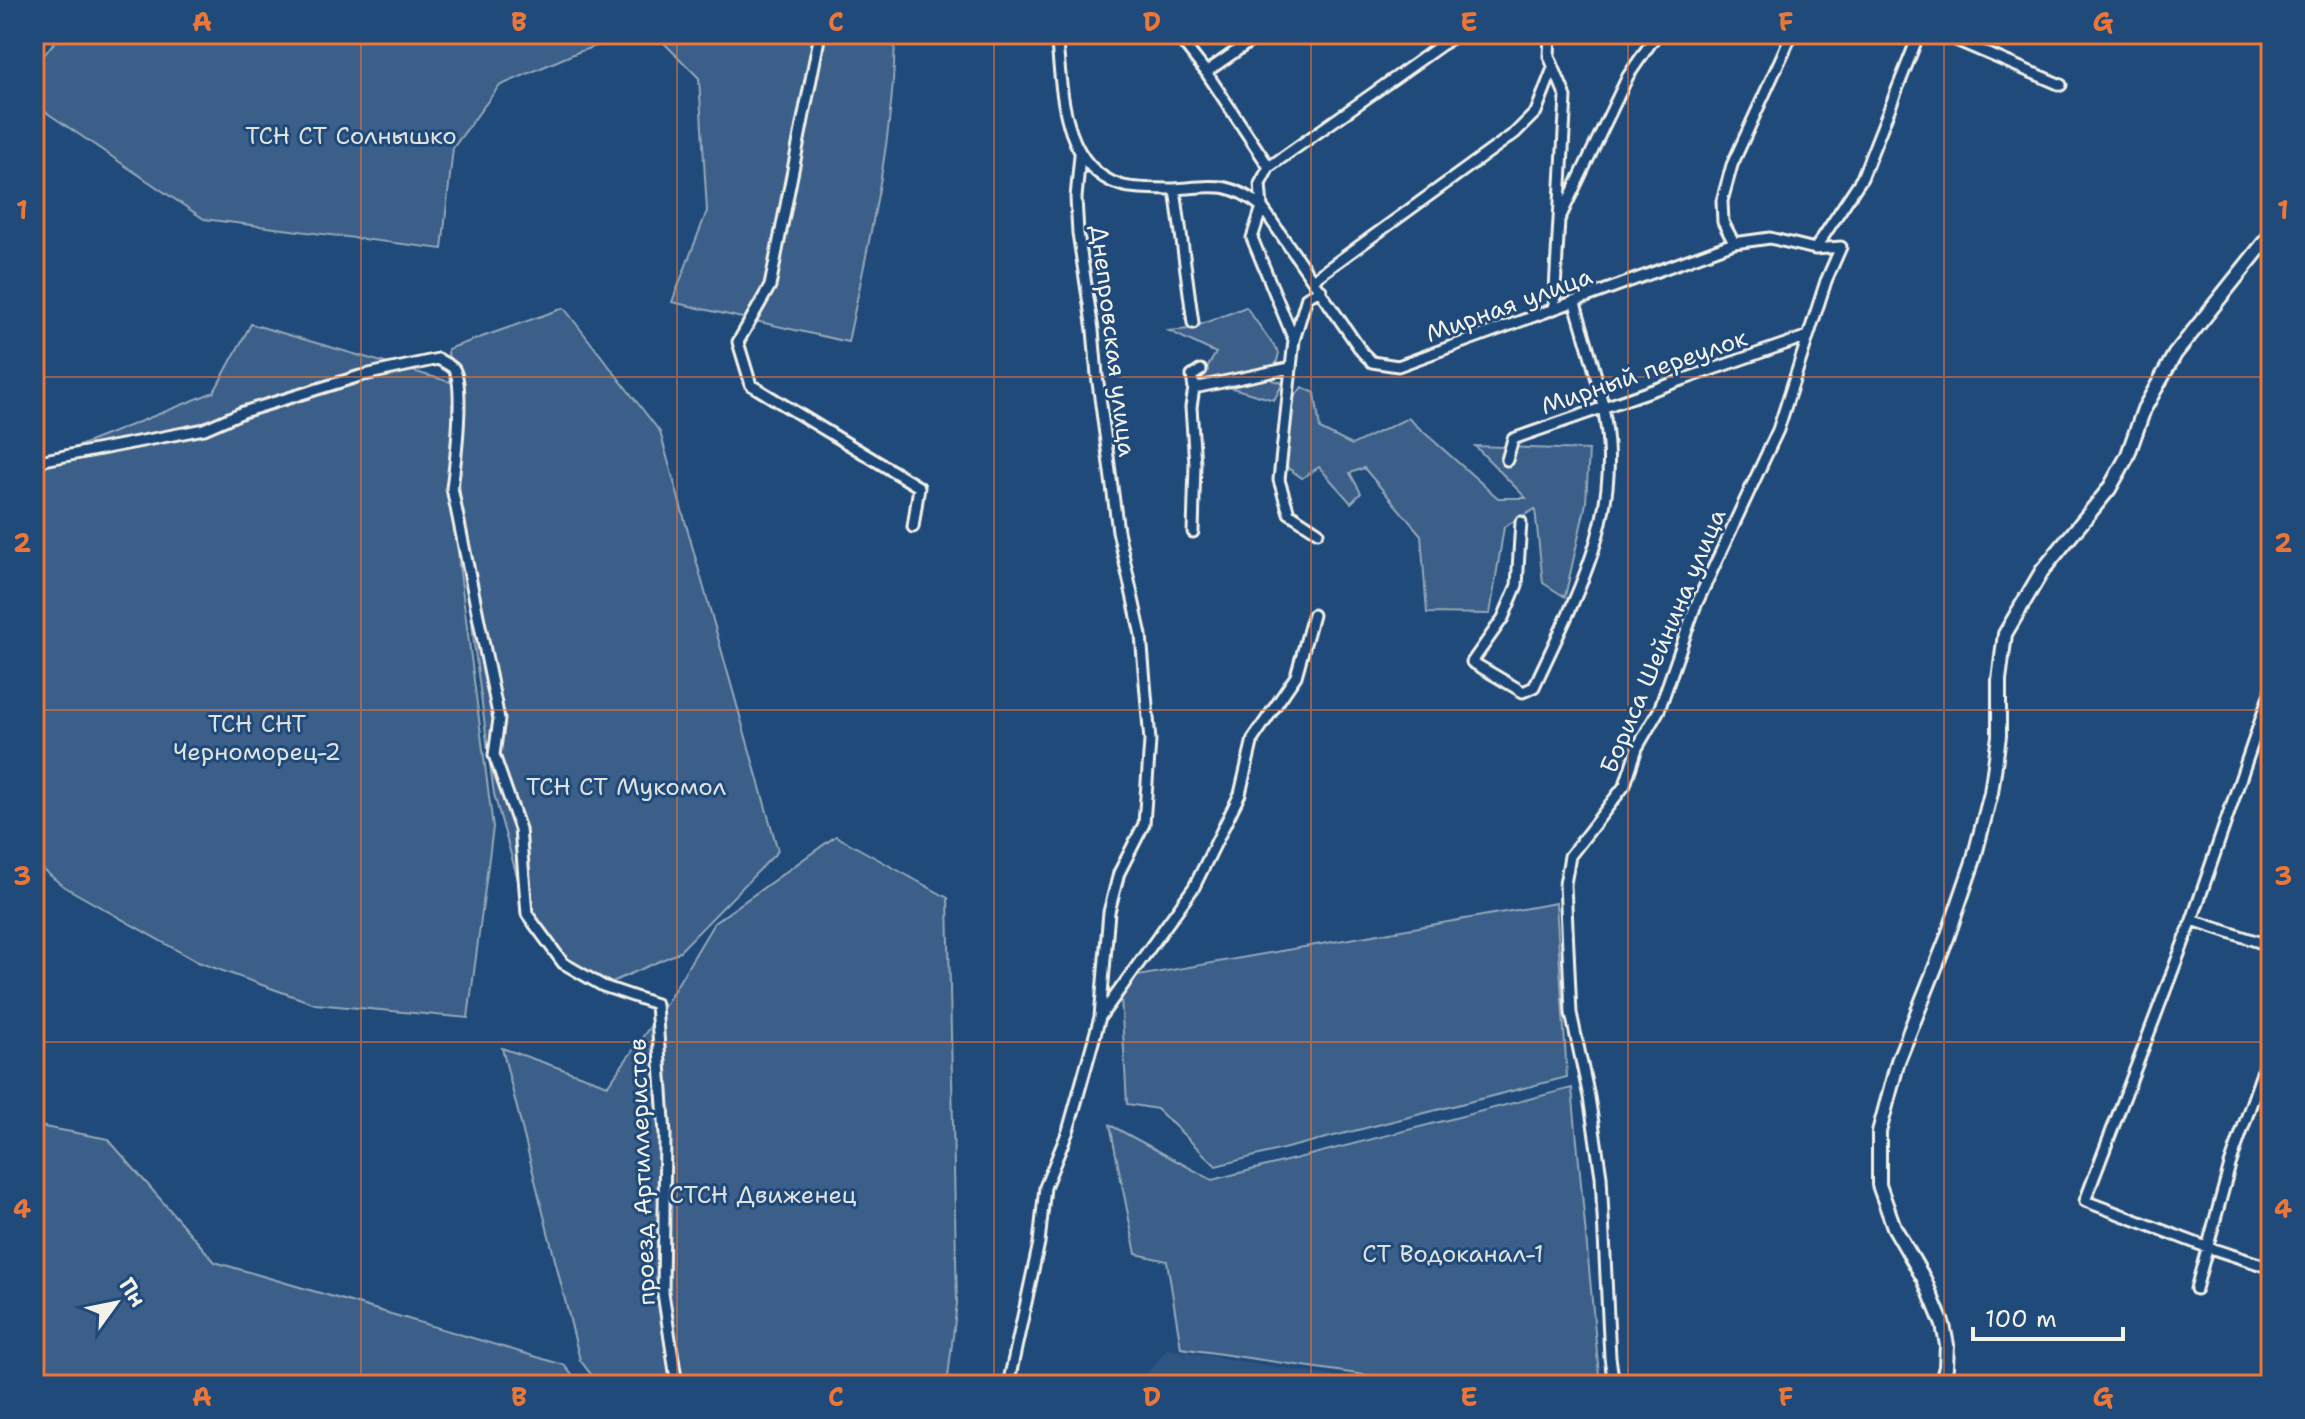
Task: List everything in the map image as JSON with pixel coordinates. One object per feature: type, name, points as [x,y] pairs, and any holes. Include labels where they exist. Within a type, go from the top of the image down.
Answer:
[{"type":"main road","points":[[1941,1385],[1947,1345],[1943,1325],[1924,1279],[1894,1227],[1879,1185],[1879,1132],[1898,1061],[1947,938],[1973,862],[1991,793],[1999,736],[1999,680],[2005,634],[2042,571],[2109,489],[2127,457],[2144,409],[2175,354],[2271,234]]},
{"type":"street","points":[[820,34],[770,286],[738,342],[751,385],[919,487],[913,527]]},
{"type":"street","name":"Днепровская улица","points":[[1056,34],[1068,121],[1080,155],[1076,198],[1078,233],[1090,301],[1118,531],[1141,635],[1150,741],[1144,824],[1119,873],[1109,912],[1100,1017]]},
{"type":"street","points":[[1176,34],[1206,72],[1269,167]]},
{"type":"street","points":[[1206,72],[1261,34]]},
{"type":"street","points":[[1294,340],[1252,238],[1262,207],[1260,184],[1269,167],[1457,34]]},
{"type":"street","points":[[1550,34],[1549,56],[1566,97],[1554,307]]},
{"type":"street","points":[[1558,222],[1628,76],[1657,34]]},
{"type":"street","points":[[1734,243],[1723,222],[1722,201],[1732,165],[1792,34]]},
{"type":"street","points":[[1815,249],[1862,178],[1919,34]]},
{"type":"street","points":[[1942,34],[2061,85]]},
{"type":"street","points":[[1314,279],[1515,133],[1536,112],[1553,68]]},
{"type":"street","points":[[1080,155],[1098,173],[1121,185],[1175,189],[1232,188],[1243,192],[1262,207]]},
{"type":"street","points":[[1175,189],[1193,323]]},
{"type":"street","name":"Мирная улица","points":[[1262,207],[1362,352],[1372,362],[1398,366],[1734,243],[1770,238],[1815,249],[1841,247]]},
{"type":"street","name":"Бориса Шейнина улица","points":[[1614,1385],[1601,1176],[1589,1097],[1571,1013],[1565,884],[1570,856],[1625,785],[1637,748],[1659,710],[1695,607],[1778,430],[1841,247]]},
{"type":"street","points":[[1318,532],[1289,513],[1279,480],[1294,340],[1307,297],[1321,290]]},
{"type":"street","points":[[1521,522],[1517,585],[1503,618],[1472,662],[1523,692],[1534,687],[1597,544],[1605,509],[1609,447],[1603,408],[1575,303]]},
{"type":"street","name":"Мирный переулок","points":[[1507,460],[1513,439],[1808,336]]},
{"type":"street","name":"проезд Артиллеристов","points":[[34,462],[204,429],[243,412],[360,376],[438,359],[453,368],[458,380],[457,449],[452,488],[499,719],[494,755],[520,829],[527,914],[563,963],[603,986],[656,1004],[665,1135],[663,1293],[677,1385]]},
{"type":"street","points":[[1194,388],[1290,368]]},
{"type":"street","points":[[1193,532],[1195,464],[1192,376],[1201,370]]},
{"type":"street","points":[[1008,1385],[1039,1243],[1045,1187],[1068,1131],[1100,1017],[1194,887],[1240,794],[1253,739],[1296,676],[1313,615]]},
{"type":"street","points":[[2271,690],[2192,920],[2085,1201],[2271,1268]]},
{"type":"street","points":[[2192,920],[2271,946]]},
{"type":"street","points":[[2196,1289],[2230,1165],[2271,1047]]},
{"type":"shaded area","points":[[1167,1349],[1385,1385],[1137,1385]]},
{"type":"green space","name":"ТСН СТ Солнышко","points":[[61,34],[632,34],[578,52],[499,86],[453,148],[442,249],[204,219],[34,104],[34,67]]},
{"type":"green space","points":[[655,34],[895,34],[885,151],[848,342],[672,302],[707,211],[699,78]]},
{"type":"green space","points":[[1246,307],[1279,353],[1272,380],[1283,383],[1274,400],[1200,379],[1216,353],[1169,331],[1189,329]]},
{"type":"green space","name":"ТСН СНТ Черноморец-2","points":[[564,308],[660,432],[778,851],[678,953],[603,986],[532,930],[494,794],[474,644],[452,404],[459,565],[493,827],[468,1018],[315,1004],[198,962],[63,886],[34,862],[34,464],[214,392],[251,324],[450,382],[448,349]]},
{"type":"green space","points":[[1302,387],[1315,393],[1320,429],[1352,445],[1408,418],[1498,498],[1526,498],[1475,446],[1589,450],[1586,503],[1565,597],[1543,583],[1535,509],[1504,527],[1490,614],[1427,613],[1421,535],[1364,468],[1350,473],[1361,493],[1351,503],[1319,467],[1302,478],[1284,465],[1294,398]]},
{"type":"green space","name":"СТСН Движенец","points":[[836,836],[948,898],[957,1303],[947,1385],[599,1385],[580,1360],[502,1048],[608,1085],[664,1007],[714,923]]},
{"type":"green space","points":[[1556,903],[1567,1077],[1216,1166],[1157,1109],[1127,1104],[1120,979]]},
{"type":"green space","name":"СТ Водоканал-1","points":[[1572,1088],[1600,1385],[1432,1385],[1181,1348],[1167,1261],[1136,1254],[1110,1125],[1212,1180]]},
{"type":"green space","points":[[34,1125],[108,1139],[215,1262],[564,1365],[580,1385],[34,1385]]},
{"type":"park label","name":"ТСН СТ Мукомол","points":[[626,787]]}]
